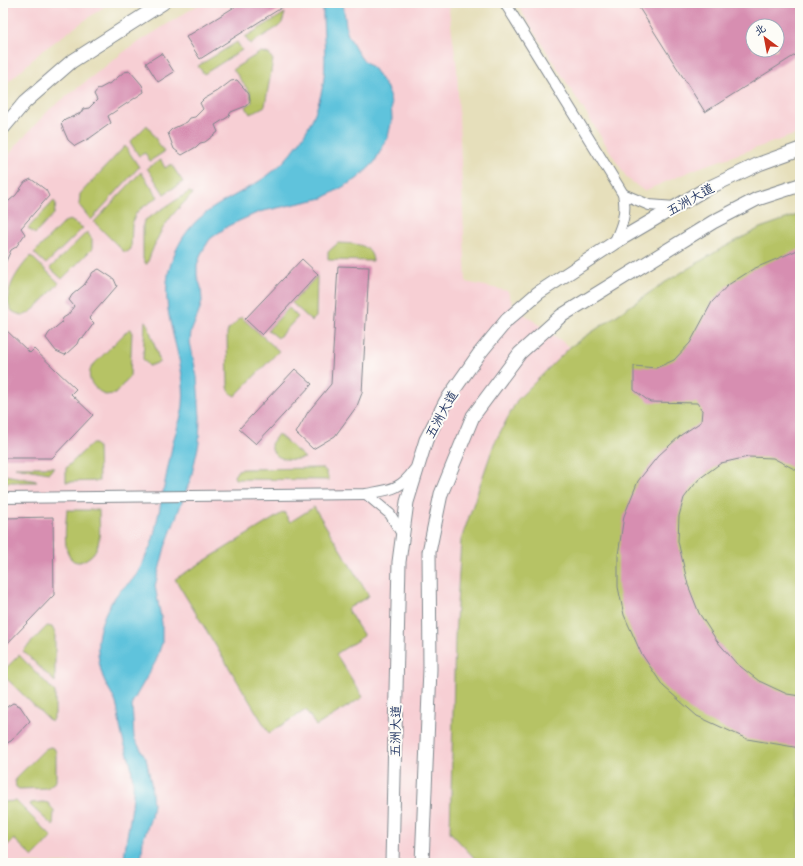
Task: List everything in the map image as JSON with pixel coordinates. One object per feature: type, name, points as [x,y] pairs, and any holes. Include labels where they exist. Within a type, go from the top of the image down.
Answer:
[{"type":"main road","points":[[3,128],[25,102],[71,62],[163,3]]},
{"type":"main road","name":"五洲大道","points":[[392,863],[399,562],[402,534],[406,502],[418,464],[426,440],[446,401],[478,354],[508,320],[538,293],[614,243],[704,190],[759,164],[800,149]]},
{"type":"main road","points":[[422,863],[430,669],[429,552],[441,494],[473,416],[520,353],[557,319],[597,292],[713,222],[757,199],[800,185]]},
{"type":"street","points":[[505,3],[623,194],[626,208],[622,225],[614,243]]},
{"type":"street","points":[[623,194],[649,205],[675,207]]},
{"type":"street","points":[[3,498],[366,494],[390,490],[407,481],[418,464]]},
{"type":"street","points":[[366,494],[390,514],[402,534]]},
{"type":"shaded area","points":[[3,3],[109,3],[42,51],[3,87]]},
{"type":"shaded area","points":[[201,3],[448,3],[457,68],[466,282],[508,291],[513,306],[570,347],[664,283],[719,250],[760,228],[800,214],[800,863],[3,863],[3,163],[18,143],[50,109],[129,48]]},
{"type":"shaded area","points":[[516,3],[800,3],[800,133],[698,168],[644,191],[627,178]]},
{"type":"green space","points":[[285,13],[282,23],[278,27],[250,44],[245,37]]},
{"type":"green space","points":[[237,42],[242,50],[204,74],[198,66]]},
{"type":"green space","points":[[261,52],[269,54],[273,60],[265,106],[250,114],[246,107],[252,102],[250,93],[233,69]]},
{"type":"green space","points":[[147,125],[164,152],[150,161],[145,153],[139,156],[130,142]]},
{"type":"green space","points":[[125,146],[139,167],[91,220],[79,205],[80,194]]},
{"type":"green space","points":[[161,160],[165,168],[171,164],[183,182],[164,194],[147,168]]},
{"type":"green space","points":[[141,172],[158,197],[139,210],[135,215],[132,225],[131,249],[127,252],[123,251],[94,222]]},
{"type":"green space","points":[[189,192],[193,194],[170,218],[160,234],[146,264],[143,259],[143,224],[145,220]]},
{"type":"green space","points":[[54,201],[56,204],[54,214],[35,234],[28,228]]},
{"type":"green space","points":[[800,214],[800,863],[479,863],[450,832],[455,637],[461,540],[494,444],[517,400],[570,347],[664,283],[719,250],[760,228]]},
{"type":"green space","points":[[70,220],[83,228],[46,264],[34,253],[64,222]]},
{"type":"green space","points":[[87,232],[92,239],[92,249],[62,279],[50,268]]},
{"type":"green space","points":[[338,243],[355,244],[365,247],[372,255],[373,261],[328,260],[328,252]]},
{"type":"green space","points":[[31,256],[59,283],[35,309],[25,315],[21,315],[12,311],[9,305],[8,297],[12,282],[21,267]]},
{"type":"green space","points":[[317,276],[316,317],[312,321],[292,303]]},
{"type":"green space","points":[[289,308],[298,317],[278,338],[268,330]]},
{"type":"green space","points":[[241,317],[279,351],[235,396],[230,393],[228,387],[227,334],[228,330]]},
{"type":"green space","points":[[145,321],[147,322],[160,362],[149,366],[143,359]]},
{"type":"green space","points":[[129,329],[132,331],[130,376],[115,394],[105,395],[91,383],[89,375],[90,371],[92,366]]},
{"type":"green space","points":[[278,434],[305,458],[288,459],[279,457],[275,454],[272,450],[271,444]]},
{"type":"green space","points":[[91,444],[95,444],[98,448],[99,481],[66,482],[66,468]]},
{"type":"green space","points":[[15,467],[54,467],[49,473]]},
{"type":"green space","points":[[322,468],[326,471],[329,480],[235,479],[234,476],[238,470],[244,469]]},
{"type":"green space","points":[[5,475],[37,482],[6,482],[3,478]]},
{"type":"green space","points":[[314,507],[369,596],[347,609],[364,636],[336,654],[363,697],[316,726],[306,710],[269,733],[175,579],[284,512],[290,522]]},
{"type":"green space","points":[[67,510],[99,510],[100,533],[97,547],[94,553],[80,562],[74,561],[69,557],[67,550],[65,533]]},
{"type":"green space","points":[[47,626],[52,627],[55,633],[55,682],[23,651]]},
{"type":"green space","points":[[19,655],[55,692],[55,714],[51,722],[3,675],[3,671]]},
{"type":"green space","points":[[50,747],[54,748],[56,752],[56,781],[47,788],[19,789],[16,787],[15,779],[45,749]]},
{"type":"green space","points":[[16,801],[52,837],[33,857],[14,839],[3,850],[3,802]]},
{"type":"green space","points":[[31,803],[48,803],[54,811],[53,826],[30,805]]},
{"type":"water","points":[[323,3],[343,3],[347,33],[361,58],[374,69],[387,88],[391,103],[392,119],[388,137],[374,163],[357,179],[323,198],[259,212],[228,226],[210,239],[202,252],[197,265],[197,276],[201,287],[202,301],[191,332],[190,342],[197,377],[200,417],[199,443],[191,478],[165,547],[155,586],[162,623],[162,643],[156,661],[132,703],[134,738],[146,758],[153,804],[151,817],[143,840],[141,863],[124,863],[133,796],[132,773],[123,741],[116,703],[104,680],[100,668],[98,639],[103,620],[111,602],[130,582],[140,568],[154,537],[173,442],[183,405],[181,369],[169,316],[167,299],[167,281],[171,263],[188,230],[199,219],[210,210],[252,186],[277,168],[294,150],[308,129],[321,94],[325,71]]},
{"type":"building","points":[[241,3],[289,3],[200,59],[186,37]]},
{"type":"building","points":[[636,3],[800,3],[800,52],[705,112]]},
{"type":"building","points":[[162,53],[174,72],[158,82],[146,63]]},
{"type":"building","points":[[130,71],[142,85],[144,92],[108,116],[111,123],[90,138],[75,146],[68,140],[61,124],[65,120],[81,113],[83,109],[89,108],[97,100],[94,94],[97,90],[112,82],[124,72]]},
{"type":"building","points":[[237,80],[249,94],[250,101],[246,106],[231,112],[228,117],[215,125],[218,132],[205,142],[200,143],[182,155],[174,149],[168,133],[172,129],[187,122],[190,118],[195,117],[203,109],[200,103],[204,99],[231,81]]},
{"type":"building","points":[[31,179],[46,190],[49,196],[21,228],[25,234],[16,247],[11,250],[3,268],[3,221],[6,216],[3,214],[3,206],[16,195],[25,182]]},
{"type":"building","points":[[800,249],[800,472],[773,458],[748,457],[721,463],[699,479],[684,498],[679,516],[678,541],[688,585],[699,613],[717,641],[736,663],[759,681],[787,694],[800,696],[800,748],[747,739],[697,716],[663,686],[641,653],[624,615],[618,587],[618,555],[624,516],[638,481],[658,456],[681,435],[701,422],[702,410],[697,403],[650,402],[634,390],[634,366],[656,368],[674,360],[690,343],[712,302],[728,285],[753,269]]},
{"type":"building","points":[[302,259],[318,274],[262,335],[245,319]]},
{"type":"building","points":[[338,266],[369,267],[362,393],[357,406],[335,436],[313,449],[296,433],[308,412],[331,384]]},
{"type":"building","points":[[99,269],[114,279],[117,286],[89,318],[94,323],[84,337],[79,339],[77,344],[65,355],[56,351],[46,338],[49,333],[62,322],[63,318],[68,315],[74,306],[69,300],[72,295],[84,285],[93,272]]},
{"type":"building","points":[[3,327],[30,353],[34,349],[76,389],[71,394],[93,415],[52,458],[3,458]]},
{"type":"building","points":[[295,369],[312,384],[256,444],[239,429]]},
{"type":"building","points":[[53,517],[54,595],[3,648],[3,518]]},
{"type":"building","points":[[13,703],[20,706],[30,721],[11,741],[3,745],[3,712]]}]
